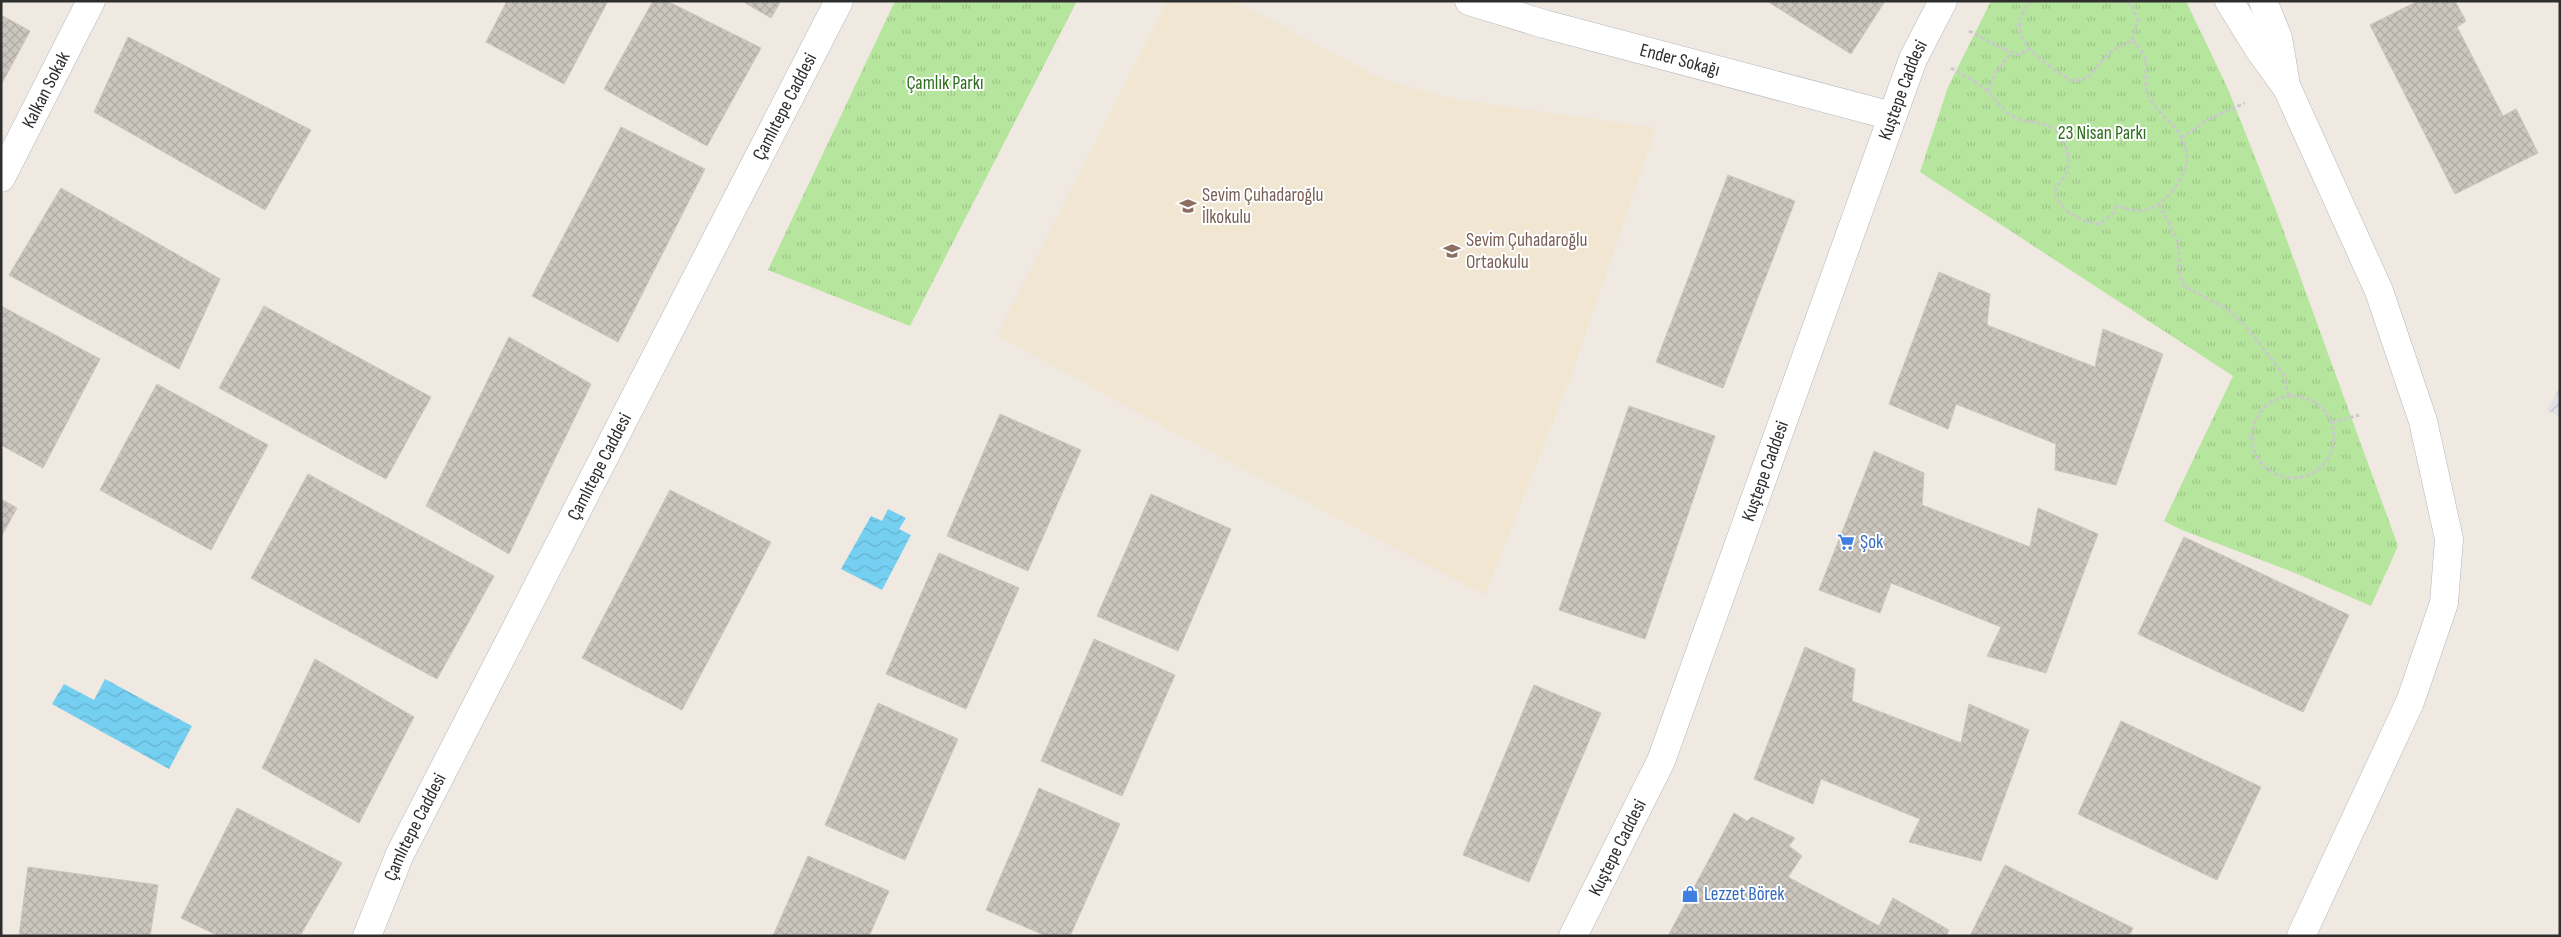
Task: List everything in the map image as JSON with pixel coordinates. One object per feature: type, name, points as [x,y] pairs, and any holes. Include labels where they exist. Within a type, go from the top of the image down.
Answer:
[{"type":"street","name":"Kalkan Sokak","points":[[1,178],[91,1]]},
{"type":"street","name":"Çamlıtepe Caddesi","points":[[367,936],[400,854],[839,1]]},
{"type":"street","name":"Ender Sokağı","points":[[1469,1],[1544,24],[1892,116]]},
{"type":"street","name":"Kuştepe Caddesi","points":[[1573,936],[1661,761],[1913,59],[1943,1]]},
{"type":"street","points":[[2229,1],[2258,48],[2287,88],[2379,290],[2423,421],[2449,539],[2444,603],[2410,702],[2301,936]]},
{"type":"street","points":[[2263,1],[2278,38],[2287,88]]},
{"type":"path","points":[[2032,1],[2022,15],[2019,24],[2024,43],[2029,49],[2070,80],[2079,81],[2090,77],[2110,53],[2132,40],[2138,21],[2132,6],[2125,1]]},
{"type":"path","points":[[1969,31],[2011,52],[2019,54],[2029,49]]},
{"type":"path","points":[[1951,68],[1988,91],[2003,110],[2018,119],[2050,126],[2058,131],[2069,160],[2068,173],[2056,186],[2056,192],[2061,204],[2073,216],[2089,224],[2100,224],[2113,213],[2116,206],[2136,211],[2149,210],[2159,204],[2184,170],[2187,158],[2181,138],[2149,98],[2146,86],[2148,62],[2143,52],[2132,40]]},
{"type":"path","points":[[1988,91],[1996,72],[2011,52]]},
{"type":"path","points":[[2181,138],[2205,121],[2245,103]]},
{"type":"path","points":[[2159,204],[2178,242],[2180,276],[2184,286],[2227,309],[2245,325],[2283,374],[2288,396]]},
{"type":"path","points":[[2288,396],[2311,399],[2328,414],[2331,423],[2335,435],[2330,457],[2316,473],[2296,479],[2276,476],[2260,462],[2252,443],[2254,422],[2268,404],[2288,396]]},
{"type":"path","points":[[2331,423],[2359,415]]},
{"type":"shaded area","name":"Sevim Çuhadaroğlu Ortaokulu","points":[[1167,1],[1235,1],[1379,78],[1448,98],[1656,128],[1572,374],[1485,595],[1194,443],[997,335]]},
{"type":"shaded area","points":[[2560,387],[2560,417],[2547,410]]},
{"type":"green space","name":"Çamlık Parkı","points":[[895,1],[1077,1],[910,326],[768,270]]},
{"type":"green space","name":"23 Nisan Parkı","points":[[1991,1],[2186,1],[2228,89],[2277,213],[2398,546],[2371,606],[2295,573],[2182,530],[2164,521],[2233,376],[1920,172],[1948,87]]},
{"type":"water","points":[[888,509],[906,518],[899,529],[911,535],[882,590],[841,569],[871,516],[882,521]]},
{"type":"water","points":[[105,679],[192,726],[169,769],[52,704],[64,684],[94,700]]},
{"type":"building","points":[[507,1],[608,1],[564,84],[486,42]]},
{"type":"building","points":[[653,1],[667,1],[761,48],[707,146],[604,89]]},
{"type":"building","points":[[742,1],[781,1],[771,18]]},
{"type":"building","points":[[1767,1],[1885,1],[1851,54]]},
{"type":"building","points":[[2418,1],[2455,1],[2466,21],[2457,27],[2503,116],[2516,109],[2538,153],[2455,194],[2370,25]]},
{"type":"building","points":[[1,15],[30,31],[1,85]]},
{"type":"building","points":[[128,37],[311,130],[265,210],[94,112]]},
{"type":"building","points":[[621,127],[705,169],[618,342],[532,296]]},
{"type":"building","points":[[1728,175],[1795,201],[1723,388],[1656,362]]},
{"type":"building","points":[[61,188],[220,279],[179,369],[9,275]]},
{"type":"building","points":[[1939,272],[1990,294],[1987,325],[2095,367],[2103,329],[2163,354],[2116,485],[2055,470],[2056,444],[1956,404],[1948,429],[1889,404]]},
{"type":"building","points":[[1,306],[100,359],[43,468],[1,445]]},
{"type":"building","points":[[264,306],[431,397],[386,479],[219,388]]},
{"type":"building","points":[[509,337],[591,384],[509,554],[426,506]]},
{"type":"building","points":[[157,384],[268,445],[211,550],[100,490]]},
{"type":"building","points":[[1629,406],[1715,436],[1645,639],[1559,610]]},
{"type":"building","points":[[1000,414],[1081,450],[1028,571],[947,536]]},
{"type":"building","points":[[1874,451],[1924,473],[1922,505],[2030,547],[2038,508],[2098,534],[2046,673],[1987,656],[2001,627],[1891,583],[1880,613],[1819,590]]},
{"type":"building","points":[[308,474],[494,576],[437,679],[251,578]]},
{"type":"building","points":[[670,490],[771,542],[682,710],[582,658]]},
{"type":"building","points":[[1151,494],[1231,529],[1178,651],[1097,616]]},
{"type":"building","points":[[1,499],[17,508],[1,537]]},
{"type":"building","points":[[2184,537],[2349,615],[2303,712],[2138,634]]},
{"type":"building","points":[[939,553],[1019,588],[966,709],[886,674]]},
{"type":"building","points":[[1094,639],[1175,675],[1122,796],[1041,761]]},
{"type":"building","points":[[1805,647],[1855,669],[1852,701],[1961,743],[1969,704],[2029,730],[1981,861],[1909,842],[1920,819],[1821,779],[1813,804],[1754,779]]},
{"type":"building","points":[[315,659],[414,717],[359,823],[262,768]]},
{"type":"building","points":[[1534,685],[1601,713],[1529,882],[1463,855]]},
{"type":"building","points":[[878,703],[958,739],[905,860],[825,825]]},
{"type":"building","points":[[2121,721],[2261,787],[2217,880],[2078,814]]},
{"type":"building","points":[[1039,788],[1120,824],[1070,936],[1046,936],[986,910]]},
{"type":"building","points":[[237,808],[342,863],[300,936],[219,936],[181,918]]},
{"type":"building","points":[[1734,813],[1747,821],[1752,817],[1795,838],[1789,846],[1802,856],[1788,877],[1879,926],[1893,898],[1949,930],[1946,936],[1668,936]]},
{"type":"building","points":[[808,856],[889,891],[869,936],[773,936]]},
{"type":"building","points":[[2005,865],[2133,928],[2129,936],[1970,936]]},
{"type":"building","points":[[28,867],[158,885],[150,936],[19,936]]},
{"type":"place","name":"Sevim Çuhadaroğlu İlkokulu","points":[[1188,206]]},
{"type":"place","name":"Sevim Çuhadaroğlu Ortaokulu","points":[[1452,251]]},
{"type":"place","name":"Şok","points":[[1846,542]]},
{"type":"place","name":"Lezzet Börek","points":[[1690,894]]}]
